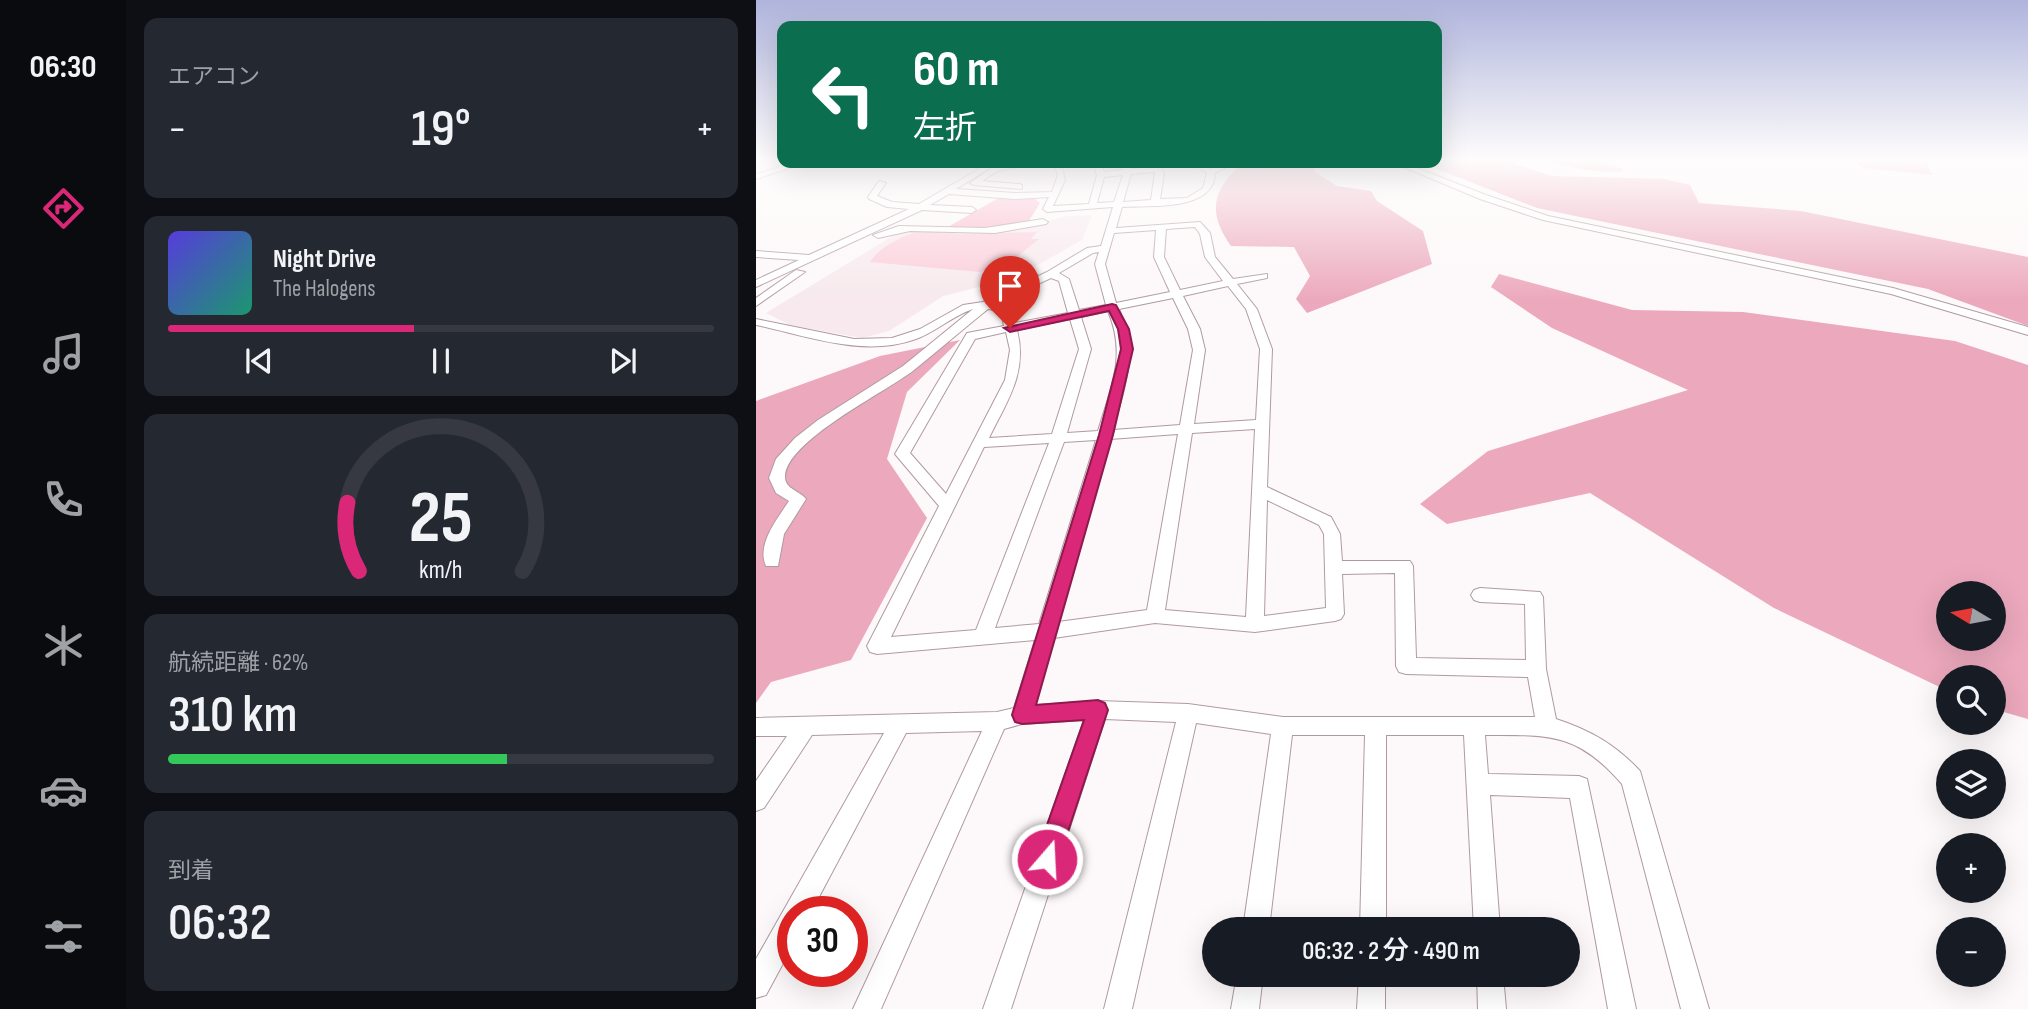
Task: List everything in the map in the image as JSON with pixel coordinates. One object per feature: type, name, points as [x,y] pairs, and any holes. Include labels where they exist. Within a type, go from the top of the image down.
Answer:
[{"type":"street","points":[[756,284],[922,206]]},
{"type":"street","points":[[923,206],[972,210]]},
{"type":"street","points":[[1048,206],[1047,209],[1091,206]]},
{"type":"street","points":[[1022,715],[1106,435],[1127,349],[1124,329],[1112,307],[1101,277],[1100,264],[1118,206]]},
{"type":"street","points":[[1510,206],[1546,218],[1893,291],[2028,331]]},
{"type":"street","points":[[756,303],[814,259],[895,229],[1017,229],[1043,222]]},
{"type":"street","points":[[1110,232],[1197,224],[1205,233],[1210,257],[1251,309],[1266,349],[1255,625]]},
{"type":"street","points":[[1155,616],[1199,350],[1194,329],[1159,257],[1161,227]]},
{"type":"street","points":[[772,562],[776,534],[798,499],[781,489],[777,478],[783,459],[807,435],[906,369],[987,304],[1051,274],[1090,250],[1104,247]]},
{"type":"street","points":[[756,254],[814,259]]},
{"type":"street","points":[[983,636],[1058,438],[1086,349],[1064,279],[1051,274]]},
{"type":"street","points":[[948,506],[902,454],[971,336],[1264,276]]},
{"type":"street","points":[[756,322],[816,336],[888,344],[913,337],[965,307],[987,304],[1006,309],[1016,349],[1015,365],[980,443],[877,646],[1048,631],[1155,616],[1255,625],[1335,614],[1332,534],[1325,521],[1259,490]]},
{"type":"street","points":[[980,443],[1262,424]]},
{"type":"street","points":[[1333,568],[1404,566],[1406,666],[1536,669]]},
{"type":"street","points":[[1480,595],[1534,597],[1536,669],[1547,726]]},
{"type":"street","points":[[997,1009],[1098,710]]},
{"type":"street","points":[[756,727],[997,721],[1022,715],[1098,710],[1188,713],[1283,726],[1547,726],[1585,737],[1611,754],[1632,779],[1695,1009]]},
{"type":"street","points":[[1118,1009],[1188,713]]},
{"type":"street","points":[[867,1009],[997,721]]},
{"type":"street","points":[[806,896],[901,724]]},
{"type":"street","points":[[756,800],[806,726]]},
{"type":"street","points":[[1258,917],[1283,726]]},
{"type":"street","points":[[1373,917],[1376,727]]},
{"type":"street","points":[[1474,727],[1486,917]]},
{"type":"street","points":[[1478,783],[1579,787],[1622,1009]]},
{"type":"street","points":[[756,985],[777,948]]},
{"type":"street","points":[[1245,1009],[1248,987]]},
{"type":"street","points":[[1371,1009],[1372,987]]},
{"type":"street","points":[[1491,987],[1492,1009]]},
{"type":"shaded area","points":[[984,206],[1038,206],[1027,224],[973,229],[948,227]]},
{"type":"shaded area","points":[[1216,206],[1385,206],[1423,231],[1432,264],[1307,313],[1296,299],[1310,276],[1294,247],[1231,246],[1223,234]]},
{"type":"shaded area","points":[[1532,206],[1738,206],[1801,211],[2028,257],[2028,326],[1928,289]]},
{"type":"shaded area","points":[[1092,215],[1082,240],[1015,278],[943,296],[889,331],[862,338],[790,325],[766,313],[896,234],[921,229],[962,233],[1015,230],[1067,216]]},
{"type":"shaded area","points":[[920,230],[960,234],[1037,232],[1031,239],[1039,239],[1018,256],[980,272],[870,262],[886,246]]},
{"type":"shaded area","points":[[1499,274],[1632,310],[1743,312],[1955,341],[2028,365],[2028,719],[2006,713],[2006,665],[1936,665],[1936,685],[1774,608],[1590,493],[1447,524],[1420,504],[1488,451],[1688,390],[1552,328],[1491,287]]},
{"type":"shaded area","points":[[960,340],[907,392],[887,459],[927,518],[851,660],[771,682],[756,703],[756,401],[880,356]]},
{"type":"route","points":[[1010,328],[1112,307],[1124,329],[1127,349],[1106,435],[1022,715],[1098,710],[1047,859]]}]
